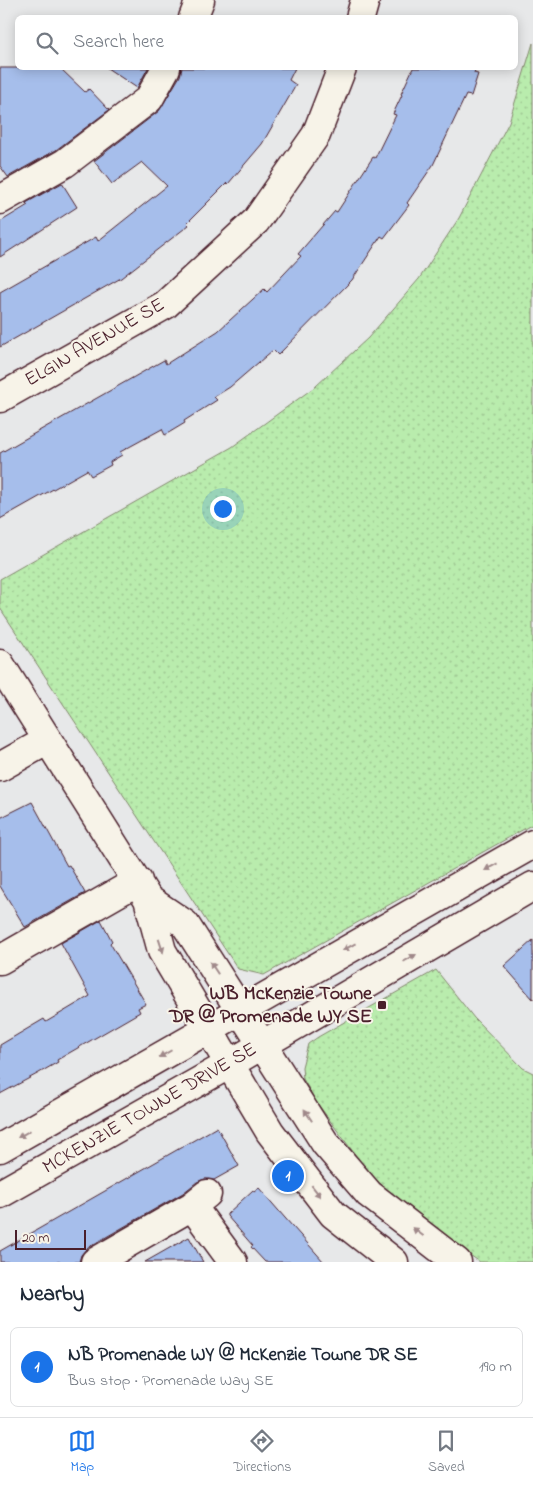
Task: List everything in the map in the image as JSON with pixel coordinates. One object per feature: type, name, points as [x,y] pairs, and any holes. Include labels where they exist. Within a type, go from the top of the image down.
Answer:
[{"type":"street","points":[[194,15],[200,0]]},
{"type":"street","points":[[361,15],[365,0]]},
{"type":"street","points":[[0,200],[65,163],[149,99],[165,70]]},
{"type":"street","name":"ELGIN AVENUE SE","points":[[0,398],[165,305],[256,221],[316,135],[341,70]]},
{"type":"street","points":[[0,664],[143,890],[162,950],[228,1065],[270,1132],[333,1214],[394,1262]]},
{"type":"street","points":[[0,767],[48,740]]},
{"type":"street","name":"MCKENZIE TOWNE DRIVE SE","points":[[0,1148],[208,1030],[241,1008],[533,844]]},
{"type":"street","name":"MCKENZIE TOWNE DRIVE SE","points":[[0,1194],[228,1065],[533,886]]},
{"type":"street","points":[[0,960],[143,890]]},
{"type":"street","points":[[143,890],[185,924],[241,1008],[326,1143],[369,1194],[457,1262]]},
{"type":"street","points":[[95,1262],[199,1200],[233,1262]]},
{"type":"green space","points":[[533,43],[533,824],[264,975],[238,969],[0,608],[0,579],[232,447],[316,386],[368,338],[419,279],[459,218],[509,122]]},
{"type":"green space","points":[[436,970],[474,1018],[523,1068],[533,1073],[533,1262],[480,1262],[416,1218],[368,1172],[317,1103],[303,1079],[302,1067],[308,1044]]},
{"type":"building","points":[[0,68],[15,68],[15,70],[62,70],[85,92],[89,89],[109,110],[56,150],[8,177],[0,166]]},
{"type":"building","points":[[110,70],[147,70],[137,88]]},
{"type":"building","points":[[182,70],[294,70],[289,80],[296,85],[262,144],[228,184],[187,223],[189,225],[121,278],[0,347],[0,292],[96,237],[98,241],[167,186],[142,162],[112,184],[94,161],[159,111],[180,76]]},
{"type":"building","points":[[412,70],[475,70],[474,73],[478,74],[471,96],[466,95],[433,165],[407,203],[409,205],[384,238],[381,236],[352,280],[278,355],[273,350],[230,387],[214,397],[217,400],[184,421],[185,423],[165,435],[162,429],[120,452],[122,455],[110,462],[111,465],[91,476],[87,470],[0,519],[0,453],[164,360],[166,364],[218,331],[264,289],[267,292],[301,256],[298,254],[335,211],[337,212],[373,157],[375,158],[396,115],[393,114]]},
{"type":"building","points":[[62,183],[77,207],[0,257],[0,222],[28,205],[26,203]]},
{"type":"building","points":[[32,802],[67,866],[69,865],[85,893],[25,927],[0,886],[0,818]]},
{"type":"building","points":[[101,920],[112,941],[110,943],[146,1004],[138,1008],[140,1012],[57,1060],[58,1062],[0,1094],[0,1045],[44,1019],[46,1022],[90,996],[61,943]]},
{"type":"building","points":[[533,940],[533,999],[504,966]]},
{"type":"building","points":[[217,1127],[239,1166],[214,1180],[205,1179],[197,1182],[183,1193],[87,1248],[81,1255],[79,1262],[0,1262],[0,1251]]},
{"type":"building","points":[[259,1188],[324,1262],[265,1262],[251,1247],[253,1246],[227,1214],[253,1190],[254,1192]]},
{"type":"building","points":[[189,1237],[203,1262],[145,1262]]},
{"type":"place","name":"WB McKenzie Towne DR @ Promenade WY SE","points":[[382,1005]]},
{"type":"place","name":"NB Promenade WY @ McKenzie Towne DR SE","points":[[288,1176]]}]
